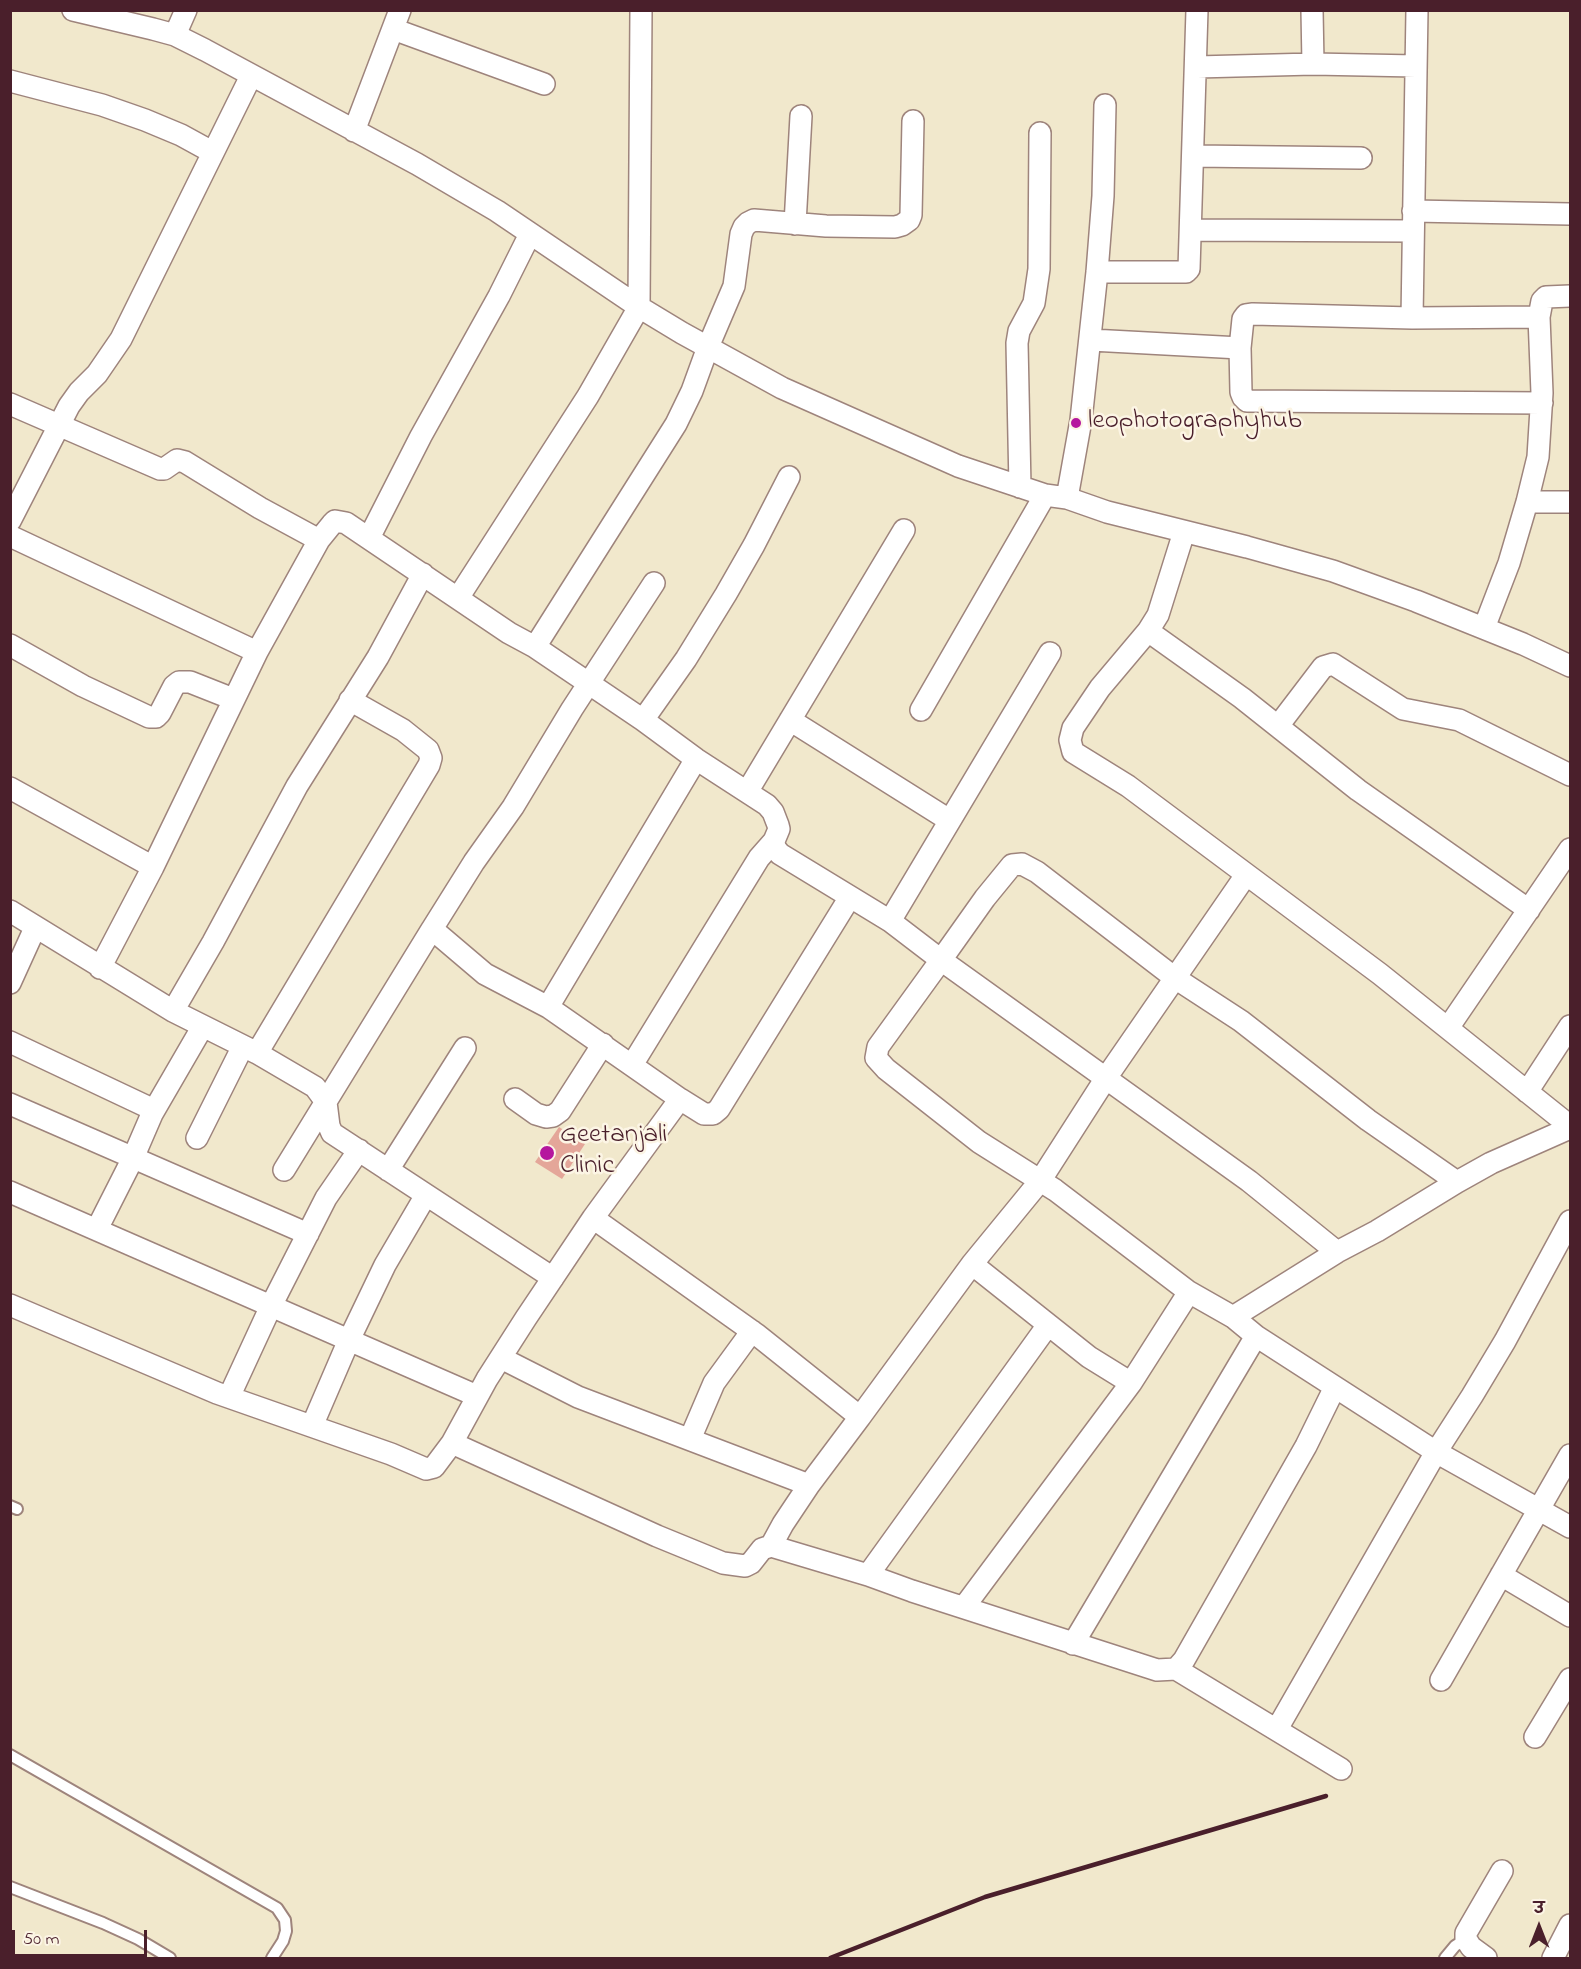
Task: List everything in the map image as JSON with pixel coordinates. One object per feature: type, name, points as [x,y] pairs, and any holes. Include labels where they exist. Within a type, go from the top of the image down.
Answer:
[{"type":"street","points":[[73,10],[175,35],[447,181],[497,211],[639,307],[782,388],[958,466],[1045,495],[1066,498],[1107,512],[1333,571],[1484,628],[1570,666]]},
{"type":"street","points":[[175,35],[186,10]]},
{"type":"street","points":[[458,598],[582,406],[639,307],[641,10]]},
{"type":"street","points":[[1098,272],[1186,272],[1189,269],[1197,10]]},
{"type":"street","points":[[1312,10],[1313,64]]},
{"type":"street","points":[[1412,318],[1417,10]]},
{"type":"street","points":[[354,131],[396,20],[544,84]]},
{"type":"street","points":[[1197,67],[1313,64],[1416,66]]},
{"type":"street","points":[[10,521],[79,392],[97,374],[121,339],[251,76]]},
{"type":"street","points":[[10,81],[102,105],[145,120],[212,152]]},
{"type":"street","points":[[1066,498],[1081,420],[1098,272],[1103,196],[1105,105]]},
{"type":"street","points":[[795,224],[801,116]]},
{"type":"street","points":[[535,647],[676,424],[692,391],[734,286],[744,227],[754,220],[795,224],[895,227],[909,220],[913,121]]},
{"type":"street","points":[[1020,487],[1017,343],[1019,331],[1034,303],[1039,269],[1040,133]]},
{"type":"street","points":[[1194,156],[1361,158]]},
{"type":"street","points":[[1192,230],[1570,214]]},
{"type":"street","points":[[369,538],[426,426],[499,297],[530,234]]},
{"type":"street","points":[[1484,628],[1509,563],[1538,457],[1542,403],[1539,317],[1542,301],[1546,297],[1570,296]]},
{"type":"street","points":[[1539,317],[1412,318],[1246,315],[1241,323],[1241,392],[1247,401],[1542,403]]},
{"type":"street","points":[[1090,340],[1240,348]]},
{"type":"street","points":[[10,404],[160,469],[164,469],[177,460],[185,462],[260,508],[319,540]]},
{"type":"street","points":[[643,720],[686,659],[726,594],[789,477]]},
{"type":"street","points":[[921,710],[1045,495]]},
{"type":"street","points":[[1527,502],[1570,502]]},
{"type":"street","points":[[100,968],[153,867],[257,652],[319,540],[335,522],[346,523],[643,720],[696,759],[767,805],[773,812],[779,829],[774,841],[759,858],[632,1065]]},
{"type":"street","points":[[747,792],[904,531]]},
{"type":"street","points":[[1184,532],[1158,615],[1148,631],[1100,688],[1073,728],[1070,740],[1073,752],[1128,786],[1246,875],[1448,1028],[1570,1127],[1491,1163],[1457,1182],[1377,1231],[1337,1252],[1233,1317]]},
{"type":"street","points":[[10,536],[257,652]]},
{"type":"street","points":[[173,1011],[297,786],[378,657],[423,574]]},
{"type":"street","points":[[284,1170],[474,862],[513,807],[588,684],[654,583]]},
{"type":"street","points":[[1148,631],[1278,726],[1358,790],[1530,910]]},
{"type":"street","points":[[10,645],[83,686],[149,717],[156,717],[178,682],[190,682],[234,699]]},
{"type":"street","points":[[890,921],[1050,653]]},
{"type":"street","points":[[1278,726],[1323,667],[1334,664],[1403,709],[1459,720],[1570,775]]},
{"type":"street","points":[[197,1138],[429,765],[431,758],[428,750],[403,730],[350,700]]},
{"type":"street","points":[[790,720],[949,820]]},
{"type":"street","points":[[548,1007],[696,759]]},
{"type":"street","points":[[10,788],[153,867]]},
{"type":"street","points":[[774,841],[775,848],[780,854],[890,921],[1249,1181],[1337,1252]]},
{"type":"street","points":[[1448,1028],[1570,849]]},
{"type":"street","points":[[1457,1182],[1368,1120],[1241,1021],[1175,978],[1037,872],[1017,863],[1004,873],[878,1047],[876,1058],[886,1069],[979,1142],[1040,1181],[1189,1292],[1233,1317],[1256,1336],[1436,1452],[1570,1527]]},
{"type":"street","points":[[771,1546],[809,1485],[972,1264],[1040,1181],[1106,1078],[1246,875]]},
{"type":"street","points":[[432,929],[485,974],[548,1007],[680,1099],[704,1114],[713,1114],[719,1109],[850,897]]},
{"type":"street","points":[[10,911],[173,1011],[250,1050],[315,1087],[326,1102],[332,1133],[553,1278]]},
{"type":"street","points":[[10,983],[35,928]]},
{"type":"street","points":[[97,1229],[133,1158],[152,1114],[203,1026]]},
{"type":"street","points":[[1527,1092],[1570,1026]]},
{"type":"street","points":[[10,1042],[150,1107],[152,1114]]},
{"type":"street","points":[[515,1100],[536,1114],[546,1117],[553,1116],[560,1111],[603,1044]]},
{"type":"street","points":[[388,1170],[465,1048]]},
{"type":"street","points":[[10,1305],[229,1397],[426,1469],[434,1467],[452,1443],[477,1396],[593,1218],[680,1099]]},
{"type":"street","points":[[10,1104],[308,1234]]},
{"type":"street","points":[[229,1397],[271,1306],[326,1198],[359,1150]]},
{"type":"street","points":[[10,1192],[477,1396]]},
{"type":"street","points":[[312,1426],[349,1340],[385,1265],[426,1195]]},
{"type":"street","points":[[593,1218],[752,1331],[860,1417]]},
{"type":"street","points":[[1277,1729],[1436,1452],[1473,1396],[1505,1341],[1570,1221]]},
{"type":"street","points":[[972,1264],[1089,1357],[1131,1383]]},
{"type":"street","points":[[964,1607],[1131,1383],[1189,1292]]},
{"type":"street","points":[[868,1575],[1048,1325]]},
{"type":"street","points":[[690,1439],[714,1383],[752,1331]]},
{"type":"street","points":[[1073,1644],[1256,1336]]},
{"type":"street","points":[[501,1358],[578,1396],[809,1485]]},
{"type":"street","points":[[1176,1669],[1184,1660],[1306,1446],[1335,1387]]},
{"type":"street","points":[[452,1443],[647,1532],[723,1563],[745,1566],[751,1563],[762,1549],[771,1546],[868,1575],[912,1592],[1156,1671],[1176,1669],[1341,1769]]},
{"type":"street","points":[[1441,1680],[1570,1455]]},
{"type":"street","points":[[1501,1575],[1570,1616]]},
{"type":"street","points":[[1535,1737],[1570,1679]]},
{"type":"street","points":[[1486,1959],[1476,1952],[1466,1939],[1466,1933],[1502,1871]]},
{"type":"street","points":[[1553,1959],[1570,1924]]},
{"type":"lane","points":[[10,1755],[277,1908],[285,1920],[286,1931],[272,1959]]},
{"type":"lane","points":[[10,1887],[112,1927],[138,1939],[170,1959]]},
{"type":"lane","points":[[1445,1959],[1455,1946],[1466,1939]]},
{"type":"building","points":[[559,1127],[585,1144],[562,1179],[535,1162]]},
{"type":"railway","points":[[830,1958],[985,1897],[1326,1796]]},
{"type":"place","name":"leophotographyhub","points":[[1076,423]]},
{"type":"place","name":"Geetanjali Clinic","points":[[547,1153]]}]
